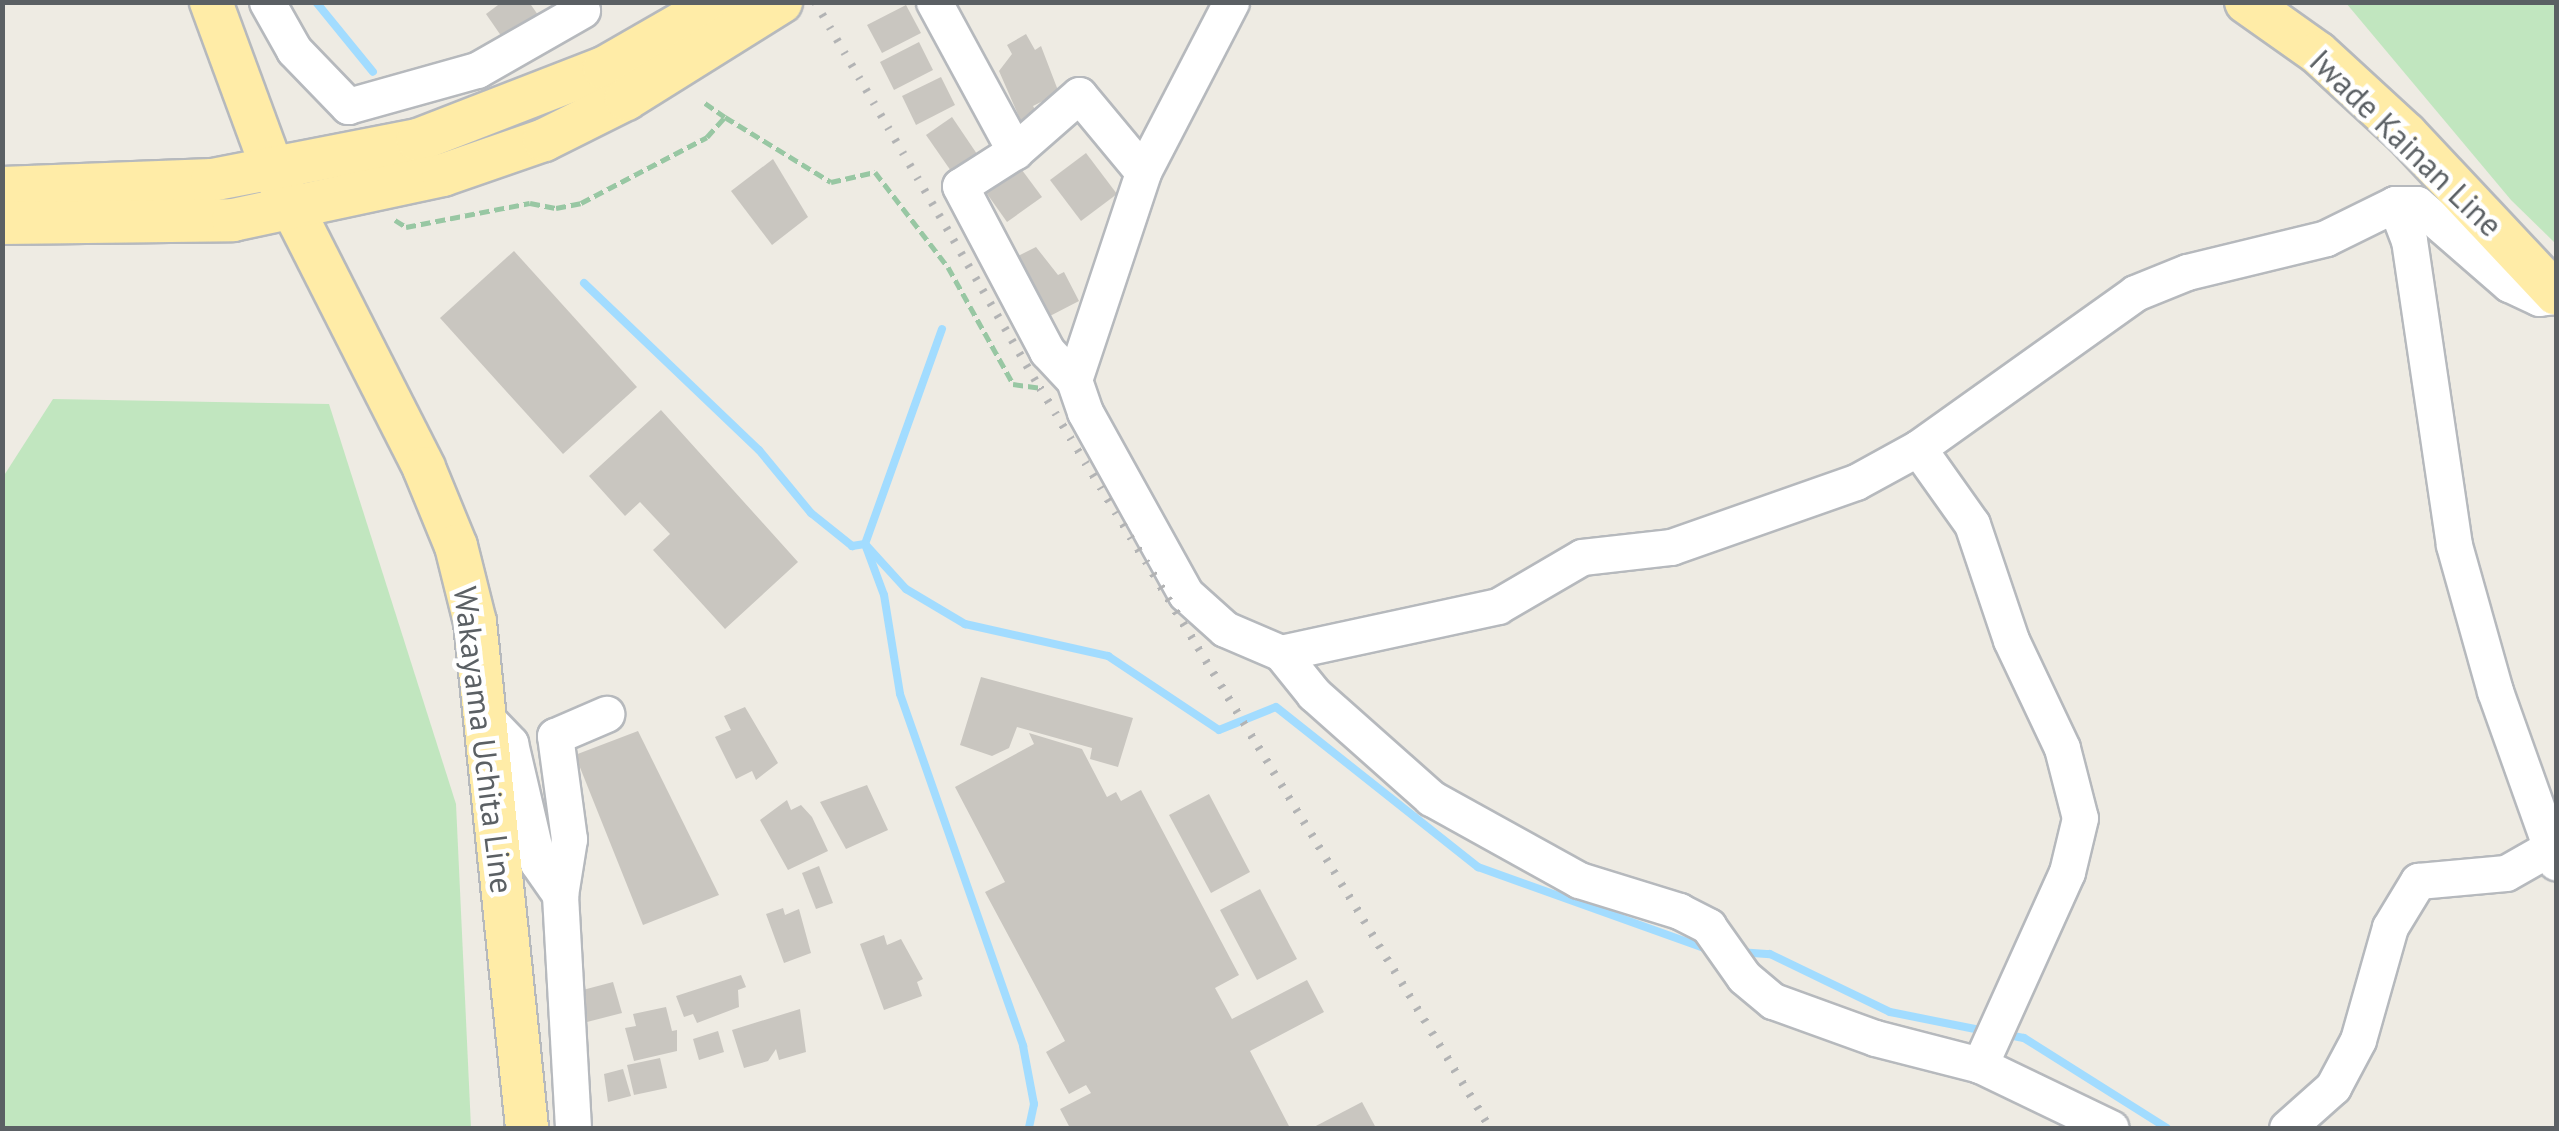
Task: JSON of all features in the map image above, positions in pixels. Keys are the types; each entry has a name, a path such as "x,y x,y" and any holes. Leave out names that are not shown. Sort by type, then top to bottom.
{"main road":[{"name":"Wakayama Uchita Line","path":"211,2 272,168 424,468 456,546 474,622 486,718 527,1128"},
{"path":"2,188 212,180 418,140 520,106 604,68 719,2"},
{"name":"Iwade Kainan Line","path":"2246,2 2318,54 2406,134 2556,295"},
{"path":"2,223 233,220 443,175 544,140 626,99 778,4"}],"street":[{"path":"267,2 294,50 348,106 476,70 582,10"},
{"path":"934,2 1015,151"},
{"path":"1074,380 1143,172 1231,2"},
{"path":"1143,172 1079,95 1015,151 960,186 1047,351 1074,380 1085,412 1186,594 1225,629 1281,652 1314,694 1431,798 1579,880 1679,911 1708,926 1744,977 1772,1001 1874,1038 1980,1065 2112,1128"},
{"path":"2287,1128 2342,1072 2364,1025 2390,927 2418,882 2506,873 2554,855 2454,545 2408,240 2394,204"},
{"path":"1281,652 1498,606 1582,556 1671,547 1856,482 1918,448 2136,294 2187,272 2326,238 2394,204 2416,204 2510,284 2538,298 2556,295"},
{"path":"1918,448 1972,524 2011,640 2062,748 2080,818 2067,872 1980,1065"},
{"path":"573,1128 560,895 568,840 555,736 606,714"},
{"path":"486,718 510,743 538,863 560,895"}],"path":[{"path":"706,103 831,182 875,172 948,267 1013,384 1040,388 1074,380"},
{"path":"393,218 406,227 530,203 556,208 581,203 707,137 726,117"}],"green space":[{"path":"2346,3 2556,3 2556,244 2511,200"},
{"path":"53,399 329,404 456,804 471,1128 3,1128 3,477"}],"building":[{"path":"502,2 529,2 538,15 504,40 486,14"},
{"path":"906,5 921,33 882,53 867,25"},
{"path":"1026,34 1035,50 1041,46 1059,93 1033,106 1039,117 1023,126 999,71 1012,54 1007,45"},
{"path":"919,42 933,70 894,90 880,62"},
{"path":"941,77 955,105 916,125 902,96"},
{"path":"952,117 977,154 951,171 926,135"},
{"path":"1086,153 1117,194 1081,221 1050,180"},
{"path":"773,159 808,217 772,245 731,191"},
{"path":"1019,166 1042,197 1007,222 985,191"},
{"path":"1036,247 1058,275 1064,272 1079,301 1048,317 1016,257"},
{"path":"514,251 637,387 563,454 440,318"},
{"path":"661,410 798,562 725,629 653,550 670,534 640,502 625,516 589,476"},
{"path":"981,677 1133,718 1118,767 1090,759 1092,748 1017,727 1009,748 992,756 960,745"},
{"path":"745,707 778,763 756,780 752,771 736,779 715,737 731,730 724,716"},
{"path":"638,731 719,895 643,925 575,755"},
{"path":"1029,733 1082,749 1107,797 1116,792 1121,801 1141,790 1239,975 1215,988 1232,1019 1307,980 1324,1012 1250,1051 1290,1128 1070,1128 1060,1109 1091,1093 1086,1085 1069,1094 1046,1052 1065,1041 985,892 1005,882 955,787 1034,744"},
{"path":"867,785 888,830 846,849 820,802"},
{"path":"1209,794 1250,872 1211,893 1169,815"},
{"path":"787,800 791,810 801,805 812,817 828,851 788,870 760,820"},
{"path":"819,866 833,903 816,909 802,873"},
{"path":"1260,889 1297,959 1257,980 1220,910"},
{"path":"783,908 785,915 799,909 811,953 784,963 766,914"},
{"path":"884,935 887,945 901,939 923,979 917,982 922,996 884,1010 860,944"},
{"path":"741,975 746,987 738,990 739,1007 697,1023 693,1014 684,1017 676,996"},
{"path":"613,982 622,1013 587,1022 579,991"},
{"path":"666,1007 672,1031 677,1030 677,1051 634,1061 625,1028 636,1026 633,1014"},
{"path":"800,1009 806,1052 779,1060 776,1049 768,1061 744,1068 732,1030"},
{"path":"718,1031 724,1052 699,1060 693,1039"},
{"path":"660,1058 667,1088 634,1095 627,1065"},
{"path":"623,1069 631,1096 608,1102 604,1074"},
{"path":"1362,1102 1376,1128 1312,1128"}],"waterway":[{"path":"316,2 373,72"},
{"path":"584,283 759,450 811,513 852,546 865,544"},
{"path":"942,329 865,544 884,595 900,694 1023,1046 1034,1104 1029,1128"},
{"path":"865,544 906,589 965,624 1108,656 1219,730 1276,707 1478,867 1710,950"},
{"path":"1739,952 1770,954 1890,1012 1985,1031"},
{"path":"2003,1034 2024,1038 2167,1128"}],"railway":[{"path":"815,2 1040,388 1490,1128"}]}
